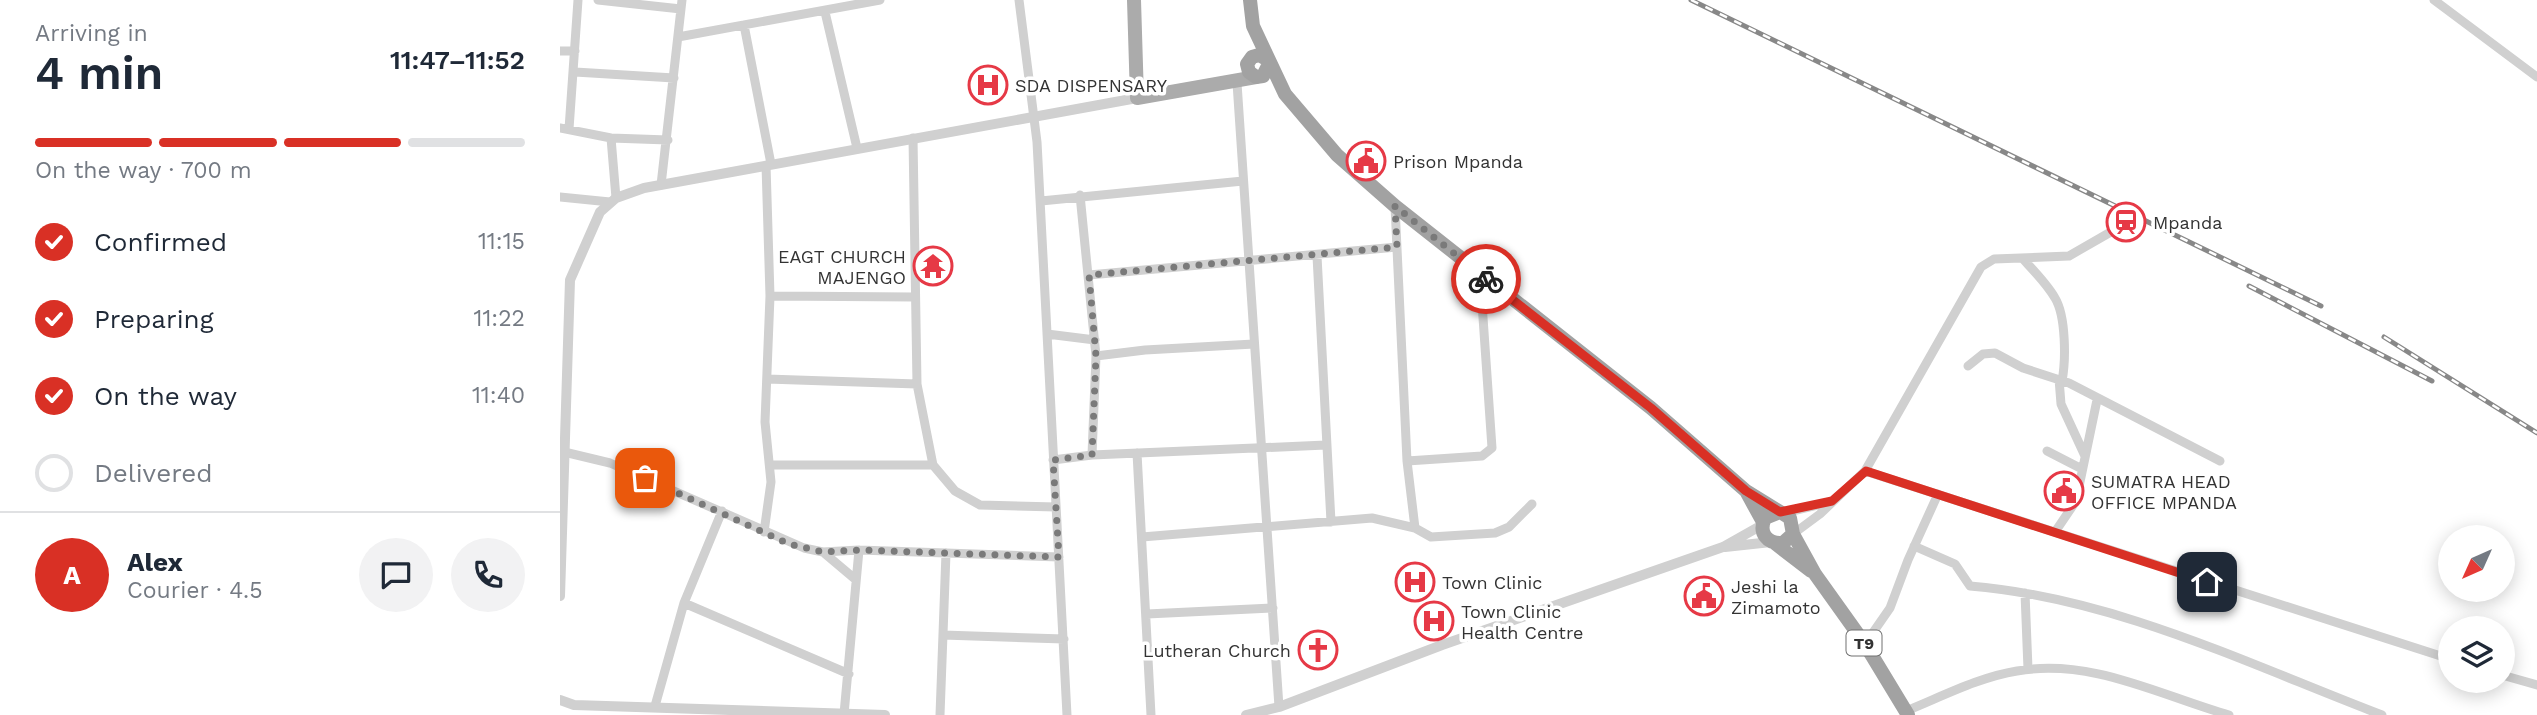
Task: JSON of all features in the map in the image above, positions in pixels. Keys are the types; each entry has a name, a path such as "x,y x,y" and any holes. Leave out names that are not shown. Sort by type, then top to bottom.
{"highway":[{"name":"T9","path":"1250,0 1253,26 1249,72 1285,94"},
{"name":"T9","path":"1253,26 1285,94 1336,155 1395,206 1651,408 1746,491 1783,512 1793,523 1793,534 1815,574 1865,644 1907,713"},
{"path":"1248,62 1259,55 1268,62 1266,74 1258,77"},
{"name":"T9","path":"1746,491 1762,523 1765,538 1815,574"},
{"path":"1762,523 1768,515 1783,512"},
{"path":"1773,543 1789,540 1793,534"}],"main road":[{"path":"1134,0 1136,98 1258,77"},
{"path":"1230,83 1248,62"}],"street":[{"path":"578,0 575,72 564,129 611,138 668,140"},
{"path":"598,0 681,4 661,185"},
{"path":"678,37 880,0"},
{"path":"1018,0 1035,116 1041,201 1067,715"},
{"path":"2434,0 2537,77"},
{"path":"825,12 857,148"},
{"path":"744,25 768,165 770,296 765,422 770,465 764,532"},
{"path":"560,51 575,51"},
{"path":"575,72 674,78"},
{"path":"1230,83 1244,181 1279,707"},
{"path":"560,596 567,298 565,279 594,223 612,200 630,191 1136,98"},
{"path":"611,138 612,200"},
{"path":"913,138 917,384 933,465 955,491 980,505 1056,507"},
{"path":"1041,201 1058,201 1080,195 1244,181"},
{"path":"1080,195 1096,356 1092,455"},
{"path":"560,197 612,200"},
{"path":"1395,206 1407,461 1415,528"},
{"path":"1793,534 1866,471 1966,289 1981,267 1994,259 2069,256 2109,233"},
{"path":"1089,275 1397,247"},
{"path":"1317,256 1331,522"},
{"path":"2023,259 2056,299 2060,311 2065,362 2061,380 2061,404 2085,456"},
{"path":"1407,461 1482,456 1492,448 1480,274"},
{"path":"770,296 914,298"},
{"path":"1047,334 1095,340"},
{"path":"1096,356 1145,350 1254,344"},
{"path":"1968,366 1983,354 1995,353 2023,368 2061,380 2220,461"},
{"path":"766,379 917,384"},
{"path":"2056,532 2076,501 2097,400"},
{"path":"1053,460 1092,455 1326,445"},
{"path":"2047,451 2082,469"},
{"path":"563,452 610,463 722,511 789,544 823,552 859,550 1059,557"},
{"path":"1137,453 1151,715"},
{"path":"770,465 933,465"},
{"path":"1866,471 2438,655"},
{"path":"1865,644 1885,619 1938,494"},
{"path":"1783,512 1832,501"},
{"path":"1142,537 1266,529 1372,518 1415,528 1431,537 1495,533 1509,527 1532,503"},
{"path":"655,706 684,603 722,511"},
{"path":"1246,715 1279,707 1442,645 1724,547 1762,523"},
{"path":"1724,547 1773,543"},
{"path":"1914,546 1955,564 1970,586 2025,593 2207,645 2382,715"},
{"path":"844,714 859,550"},
{"path":"823,552 855,579"},
{"path":"940,715 946,553"},
{"path":"2025,593 2028,669"},
{"path":"684,603 849,674"},
{"path":"1147,614 1273,608"},
{"path":"943,635 1064,639"},
{"path":"1907,713 1991,677 2028,669 2065,668 2108,674 2229,715"},
{"path":"2515,679 2537,685"},
{"path":"560,700 574,705 885,715"},
{"path":"560,711 574,705"}],"railway":[{"path":"1691,0 2321,306"},
{"path":"2249,286 2432,381"},
{"path":"2384,337 2537,433"}],"way so far":[{"path":"645,478 789,544 823,552 859,550 1059,557 1053,460 1092,455 1096,356 1089,275 1248,260 1279,260 1397,247 1395,206 1486,279"}],"place":[{"name":"SDA DISPENSARY","path":"988,85"},
{"name":"Prison Mpanda","path":"1366,161"},
{"name":"Mpanda","path":"2126,222"},
{"name":"EAGT CHURCH MAJENGO","path":"933,266"},
{"name":"SUMATRA HEAD OFFICE MPANDA","path":"2064,491"},
{"name":"Town Clinic","path":"1415,582"},
{"name":"Jeshi la Zimamoto","path":"1704,596"},
{"name":"Town Clinic Health Centre","path":"1434,621"},
{"name":"Lutheran Church","path":"1318,650"}],"route":[{"path":"1486,279 1651,408 1746,491 1763,499 1780,512 1814,507 1832,501 1866,471 2207,582"}]}
